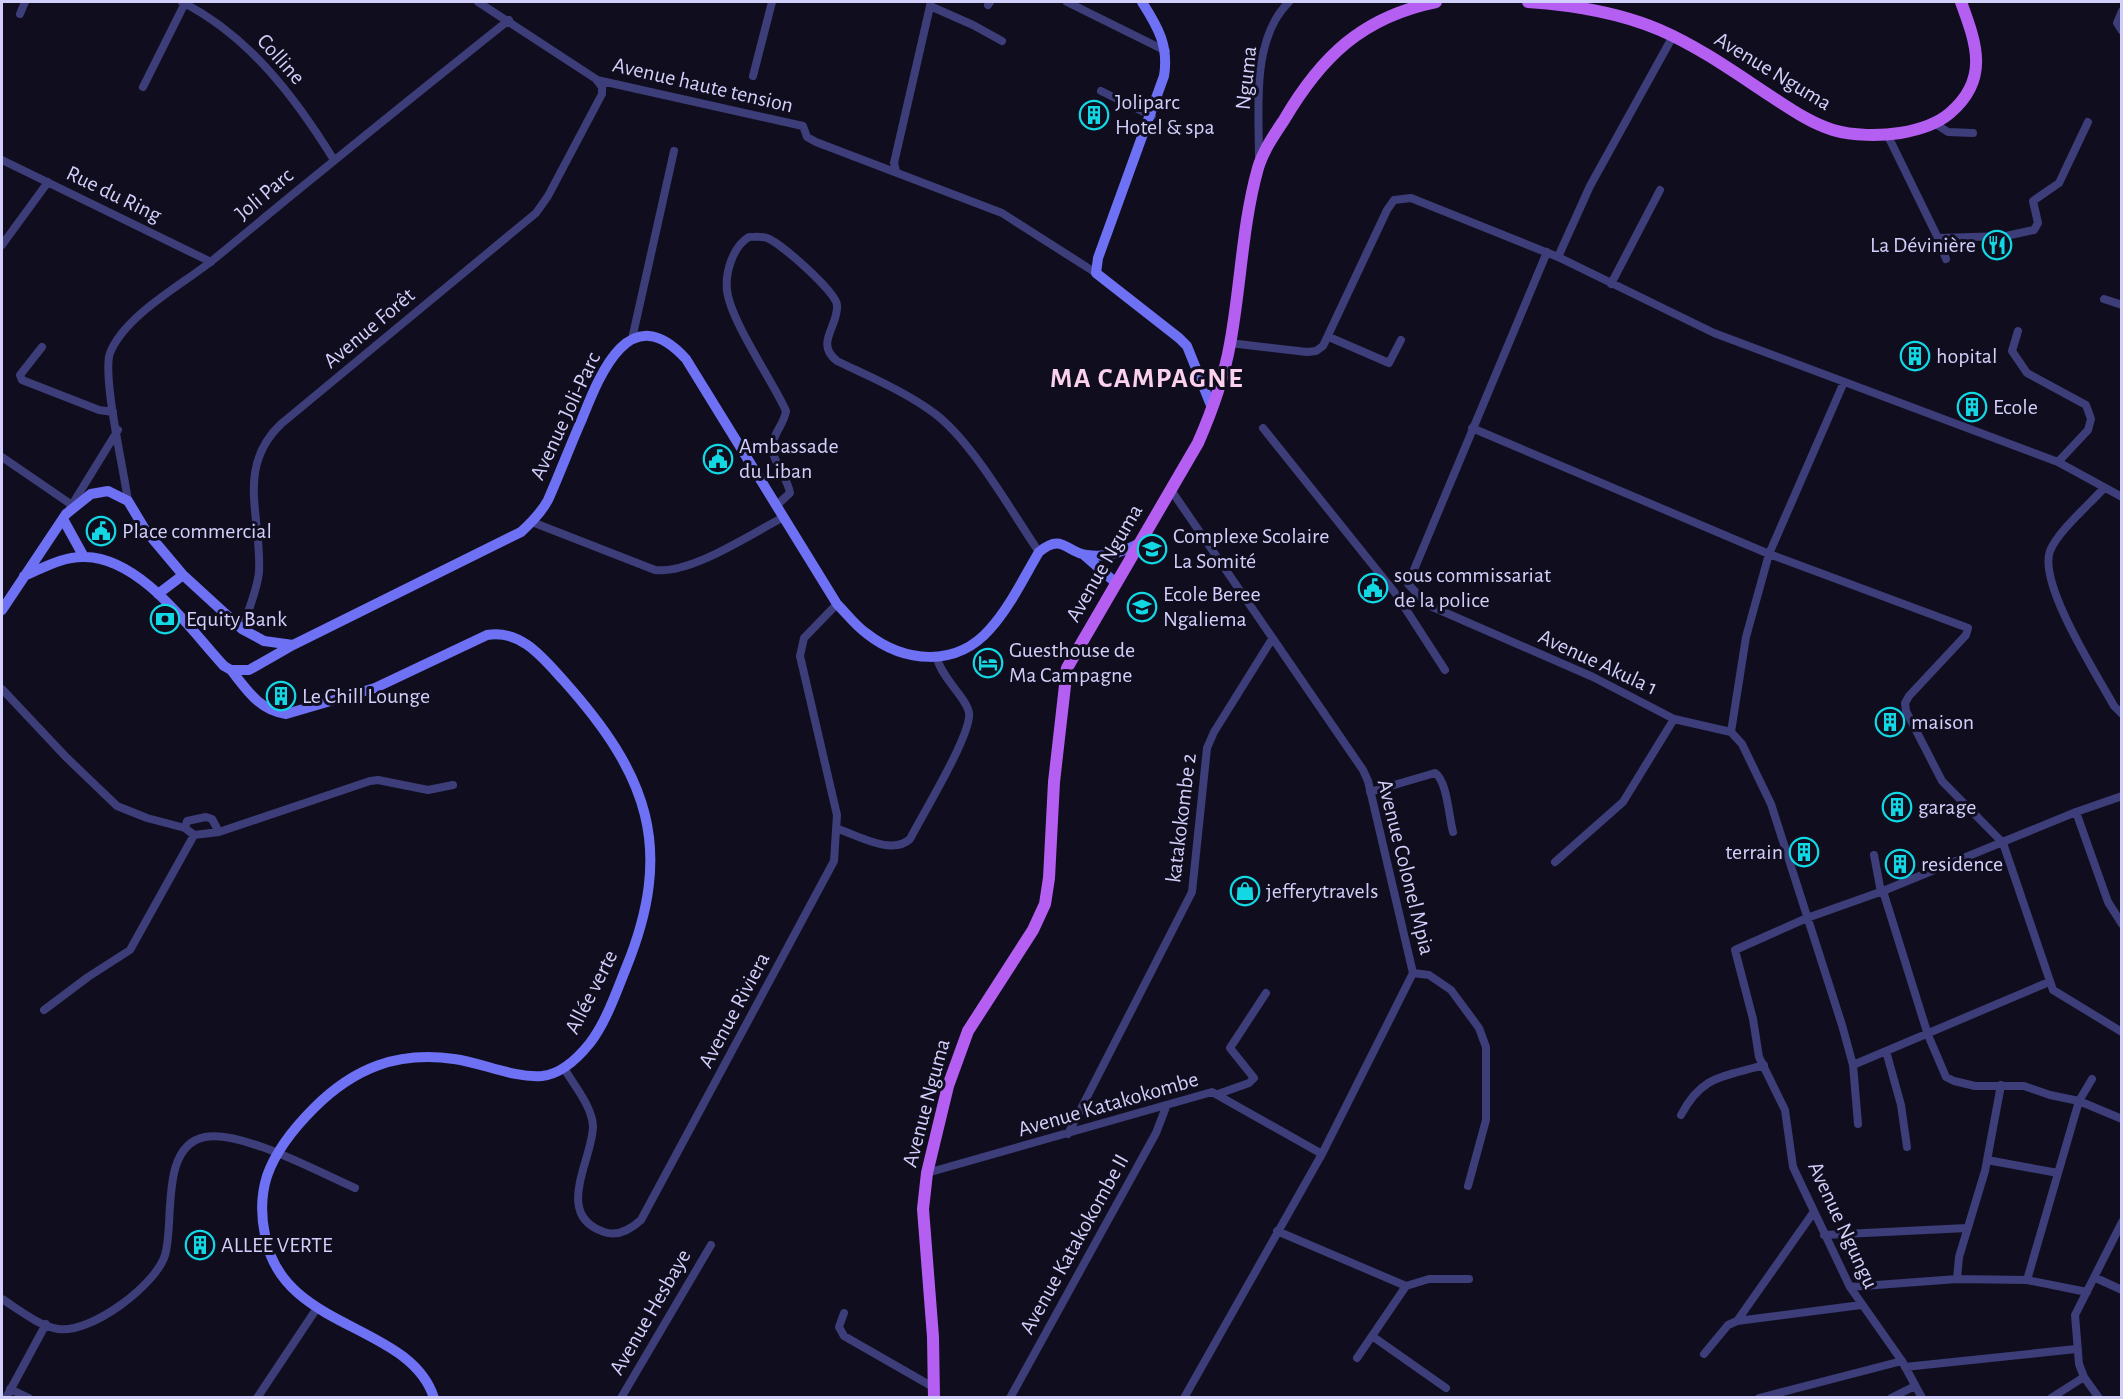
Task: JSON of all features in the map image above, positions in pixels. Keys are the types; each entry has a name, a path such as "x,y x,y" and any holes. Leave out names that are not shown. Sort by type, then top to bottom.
{"main road":[{"name":"Avenue Nguma","path":"933,1392 933,1337 924,1223 927,1173 948,1086 962,1043 975,1018 1033,930 1045,904 1065,676 1071,659 1198,443 1212,408 1230,343 1248,218 1259,166 1302,90 1332,54 1385,17 1436,2"},
{"name":"Avenue Nguma","path":"1528,2 1596,10 1626,18 1673,36 1816,124 1835,131 1887,134 1916,130 1934,123 1956,108 1971,86 1976,72 1976,46 1961,2"}],"street":[{"path":"20,14 25,2"},
{"path":"143,87 184,2"},
{"name":"Colline","path":"184,2 231,33 265,66 291,98 334,160"},
{"path":"478,2 509,20 596,79"},
{"path":"753,76 772,2"},
{"path":"1067,2 1166,51"},
{"path":"1143,2 1161,33 1166,51 1164,76 1152,116 1098,258 1096,273 1187,346 1212,408"},
{"name":"Nguma","path":"1259,166 1259,95 1264,54 1270,30 1279,12 1289,2"},
{"path":"896,171 894,163 931,4 1002,41"},
{"path":"2121,11 2117,23 2121,31"},
{"name":"Joli Parc","path":"128,501 118,430 113,412 108,363 117,341 143,313 211,262 509,20"},
{"path":"1558,257 1590,186 1673,36"},
{"name":"Avenue haute tension","path":"596,79 803,126 807,137 816,142 1002,213 1096,273"},
{"name":"Avenue Forêt","path":"242,629 258,575 253,488 257,458 267,439 281,424 536,213 548,196 602,94 602,87 596,79"},
{"path":"1101,91 1152,116"},
{"path":"1938,238 2006,237 2034,230 2038,217 2032,205 2033,201 2059,183 2088,122"},
{"path":"1934,123 1948,132 1973,133"},
{"path":"1887,134 1946,259"},
{"path":"632,339 674,151"},
{"name":"Rue du Ring","path":"2,160 211,262"},
{"path":"2,245 48,182"},
{"path":"1611,285 1660,190"},
{"path":"1230,343 1307,352 1316,351 1329,337 1387,210 1394,200 1411,198 1547,252 1714,333 2058,462 2121,497"},
{"path":"777,505 790,493 789,482 773,452 772,443 784,424 786,411 733,312 727,288 733,255 749,237 768,238 790,253 834,298 836,310 826,341 826,348 833,357 901,392 944,422 969,449 1039,552 1048,545 1060,543 1084,555 1116,583"},
{"path":"1396,594 1407,584 1547,252"},
{"path":"2104,299 2121,305"},
{"path":"2018,332 2012,351 2027,374 2086,405 2091,419 2088,430 2058,462"},
{"name":"Avenue Joli-Parc","path":"231,670 249,670 294,645 508,540 532,522 547,500 604,367 621,346 632,339 646,337 662,341 686,359 837,604 865,632 879,642 911,655 937,658 967,647 990,629 1039,552"},
{"path":"1329,337 1389,363 1401,340"},
{"path":"42,347 20,375 22,380 99,410 113,412"},
{"path":"1844,382 1768,554 1746,637 1731,732 1751,761 1771,804 1853,1065 1858,1124"},
{"path":"1263,428 1396,594 1445,670"},
{"path":"1472,428 1768,554 1968,628 1966,635 1909,696 1905,707 1942,781 2003,843 2049,982 2058,994 2121,1032"},
{"path":"2,610 67,513 118,430"},
{"path":"2,458 67,513 84,557 52,564 24,576"},
{"path":"2104,488 2051,548 2048,571 2077,640 2114,706 2121,714"},
{"name":"Avenue Colonel Mpia","path":"1171,490 1272,639 1350,748 1365,775 1413,973 1322,1154 1185,1398"},
{"path":"67,513 83,498 96,492 113,492 128,501 146,531 183,574 242,629 264,641 294,645"},
{"path":"532,522 655,570 669,572 690,566 784,516"},
{"path":"1084,555 1114,554 1138,544"},
{"name":"Allée verte","path":"84,557 98,558 120,566 158,594 231,670 261,705 273,712 286,714 375,688 476,639 504,634 533,648 606,731 625,763 645,817 652,870 644,920 624,974 594,1037 564,1068"},
{"path":"158,594 183,574"},
{"name":"Avenue Akula 1","path":"1407,584 1428,605 1593,677 1674,719 1731,732"},
{"name":"Avenue Riviera","path":"564,1068 588,1109 593,1126 580,1179 580,1210 592,1226 603,1232 619,1233 641,1220 834,861 838,829 837,815 800,656 804,638 837,604"},
{"name":"katakokombe 2","path":"1068,1134 1192,892 1207,748 1214,732 1272,639"},
{"path":"838,829 886,846 898,846 910,839 969,720 967,707 945,678 937,658"},
{"path":"2,688 66,757 121,809 185,828 194,835 219,832 370,781 428,790 453,785"},
{"path":"1555,862 1623,802 1674,719"},
{"path":"1370,792 1435,773 1439,776 1444,788 1453,832"},
{"path":"1807,918 1882,891 2121,796"},
{"path":"2076,812 2108,902 2121,924"},
{"path":"185,828 187,821 209,817 219,832"},
{"path":"44,1010 88,977 130,951 194,835"},
{"path":"1874,855 1882,891 1928,1035 1944,1073 1950,1079 1976,1086 2024,1086 2050,1095 2079,1101 2121,1119"},
{"name":"Avenue Ngungu","path":"1807,918 1735,950 1753,1019 1757,1050 1783,1103 1793,1167 1813,1213 1861,1305 1904,1364 1922,1398"},
{"path":"1413,973 1429,975 1451,990 1479,1028 1486,1047 1486,1120 1468,1186"},
{"path":"1853,1065 2049,982"},
{"path":"1218,1094 1249,1083 1254,1078 1230,1048 1266,993"},
{"path":"1886,1051 1901,1105 1907,1147"},
{"path":"434,1398 427,1381 402,1356 317,1308 286,1280 266,1244 262,1222 267,1177 277,1153 301,1121 331,1091 355,1074 385,1062 417,1058 455,1059 526,1075 544,1076 564,1068"},
{"path":"1681,1115 1690,1097 1701,1086 1764,1065"},
{"path":"2027,1280 2079,1101 2092,1079"},
{"path":"1957,1279 1959,1257 1987,1160 2001,1085"},
{"name":"Avenue Katakokombe","path":"927,1173 1166,1107 1207,1093 1218,1094 1322,1154"},
{"name":"Avenue Katakokombe II","path":"1010,1398 1156,1133 1166,1107"},
{"path":"2,1299 56,1329 68,1329 95,1322 159,1269 167,1248 175,1168 179,1159 203,1137 225,1137 277,1153 355,1188"},
{"path":"1987,1160 2058,1173"},
{"path":"1737,1322 1813,1213"},
{"path":"2099,1398 2084,1377 2076,1349 2075,1315 2096,1278 2121,1222"},
{"path":"1824,1235 1967,1228"},
{"path":"1277,1231 1406,1286"},
{"name":"Avenue Hesbaye","path":"621,1398 711,1245"},
{"path":"2096,1278 2121,1290"},
{"path":"1358,1359 1406,1286 1429,1279 1469,1279"},
{"path":"1851,1287 1957,1279 2027,1280 2087,1292"},
{"path":"1704,1354 1728,1325 1737,1322 1861,1305"},
{"path":"257,1398 317,1308"},
{"path":"844,1313 839,1327 844,1336 933,1392"},
{"path":"6,1398 46,1324"},
{"path":"1372,1336 1446,1388"},
{"path":"1759,1398 1904,1364 2076,1349"},
{"path":"2051,1398 2084,1377"},
{"path":"1892,1398 1915,1386"},
{"path":"10,1389 28,1398"}],"place":[{"name":"Joliparc Hotel & spa","path":"1094,115"},
{"name":"La Dévinière","path":"1997,245"},
{"name":"hopital","path":"1915,356"},
{"name":"Ecole","path":"1972,407"},
{"name":"Ambassade du Liban","path":"718,459"},
{"name":"Place commercial","path":"101,531"},
{"name":"Complexe Scolaire La Somité","path":"1152,549"},
{"name":"sous commissariat de la police","path":"1373,588"},
{"name":"Ecole Beree Ngaliema","path":"1142,607"},
{"name":"Equity Bank","path":"165,619"},
{"name":"Guesthouse de Ma Campagne","path":"988,663"},
{"name":"Le Chill Lounge","path":"281,696"},
{"name":"maison","path":"1890,722"},
{"name":"garage","path":"1897,807"},
{"name":"terrain","path":"1804,852"},
{"name":"residence","path":"1900,864"},
{"name":"jefferytravels","path":"1245,891"},
{"name":"ALLEE VERTE","path":"200,1245"}],"district":[{"name":"MA CAMPAGNE","path":"1147,379"}]}
